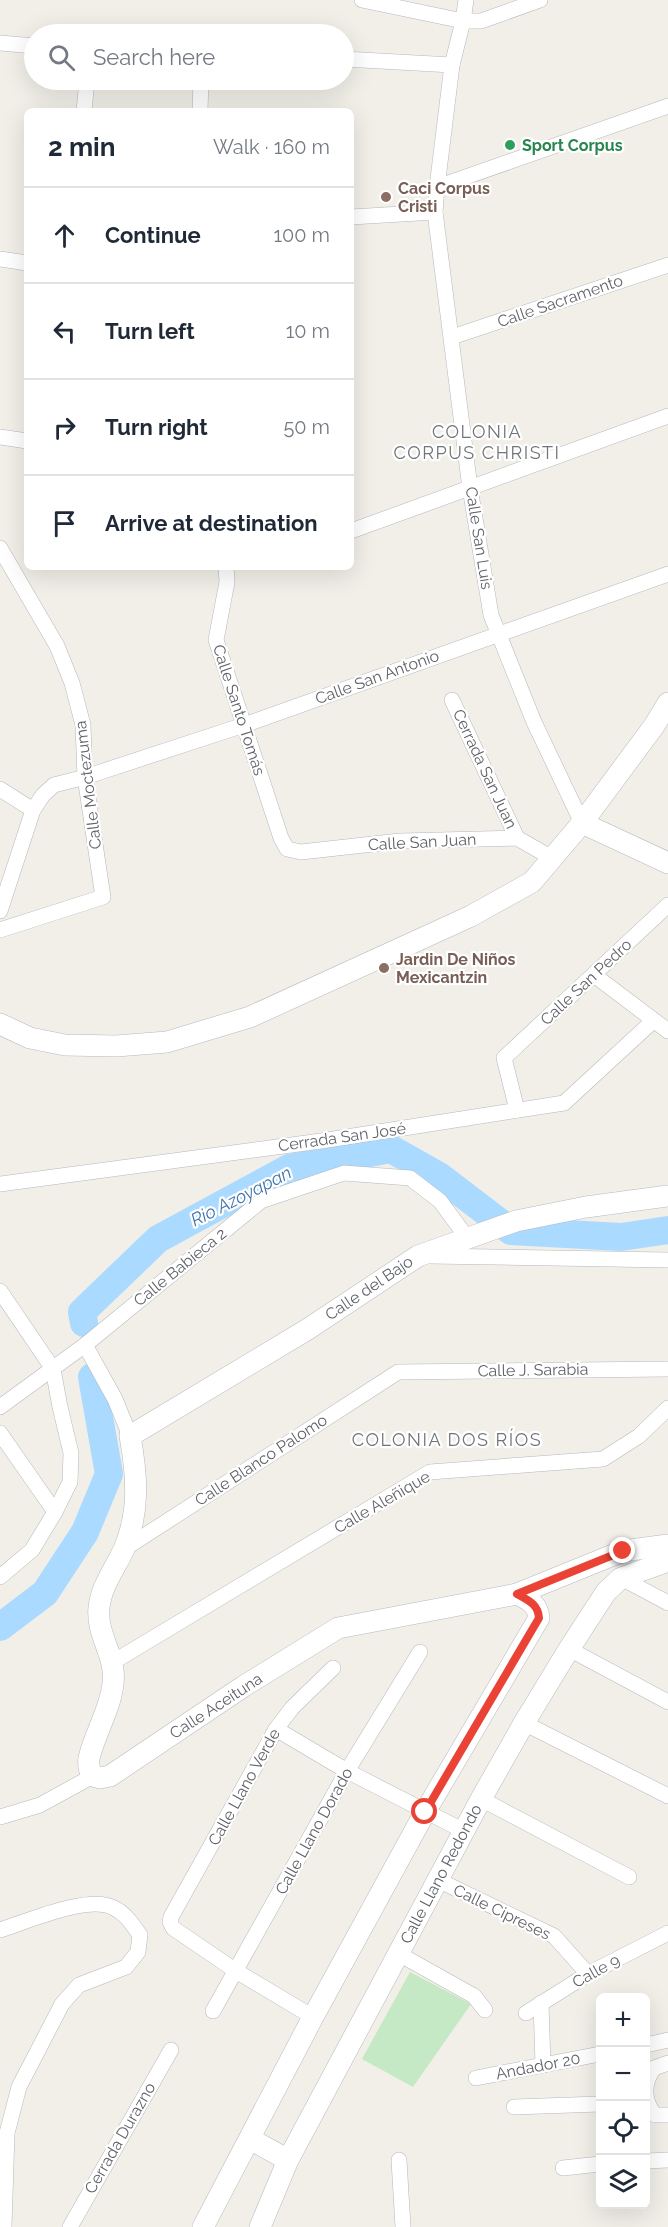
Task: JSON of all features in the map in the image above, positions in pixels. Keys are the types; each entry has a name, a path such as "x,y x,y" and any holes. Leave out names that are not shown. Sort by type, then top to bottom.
{"street":[{"path":"362,0 463,21 481,21 540,0"},
{"name":"Calle San Luis","path":"466,0 452,65 435,212 470,488 491,615 534,722 582,823"},
{"path":"0,43 24,45"},
{"path":"354,60 452,65"},
{"path":"84,108 86,90"},
{"path":"200,108 201,90"},
{"path":"437,187 668,106"},
{"path":"354,217 435,212"},
{"path":"0,259 24,263"},
{"name":"Calle Sacramento","path":"452,337 668,265"},
{"path":"354,530 668,416"},
{"path":"0,437 24,441"},
{"name":"Calle Moctezuma","path":"0,548 57,646 72,683 83,725 86,777 103,897 0,930"},
{"name":"Calle Santo Tomás","path":"226,570 227,582 216,640 280,838 287,849"},
{"name":"Calle San Antonio","path":"33,810 43,795 54,785 86,777 244,725 668,574"},
{"name":"Cerrada San Juan","path":"452,700 517,838"},
{"path":"0,1024 30,1038 65,1045 116,1046 167,1042 250,1017 507,898 532,882 582,823 654,726 668,703"},
{"path":"0,789 33,810 3,894 0,911"},
{"path":"582,823 668,863"},
{"path":"517,838 552,858"},
{"name":"Calle San Juan","path":"287,849 302,852 400,841 517,838"},
{"name":"Calle San Pedro","path":"517,1110 504,1058 668,905"},
{"path":"594,975 668,1031"},
{"name":"Cerrada San José","path":"0,1184 321,1141 564,1103 653,1021"},
{"name":"Calle Babieca 2","path":"0,1407 85,1345 261,1201 344,1173 410,1178 440,1201 475,1237"},
{"name":"Calle del Bajo","path":"130,1436 308,1329 418,1256 516,1221 586,1207 668,1196"},
{"path":"418,1256 668,1260"},
{"path":"0,1291 53,1369 71,1453 70,1482 55,1512 32,1550 3,1570"},
{"path":"0,1816 40,1805 93,1776 89,1770 89,1760 104,1722 114,1683 113,1662 102,1635 98,1609 105,1583 124,1549 134,1516 137,1475 130,1436 115,1399 85,1345"},
{"name":"Calle J. Sarabia","path":"398,1372 668,1369"},
{"name":"Calle Blanco Palomo","path":"124,1549 398,1372"},
{"name":"Calle Aleñique","path":"113,1662 430,1472 603,1459 639,1436 668,1408"},
{"path":"0,1433 55,1512"},
{"path":"517,1594 623,1551 668,1545"},
{"name":"Calle Llano Redondo","path":"260,2227 288,2160 481,1799 569,1649 606,1592 621,1578 668,1561"},
{"path":"621,1578 668,1604"},
{"path":"202,2227 425,1812 539,1618 538,1610 533,1603 517,1594"},
{"name":"Calle Aceituna","path":"93,1776 100,1778 110,1776 244,1686 338,1628 517,1594"},
{"path":"569,1649 668,1702"},
{"name":"Calle Llano Dorado","path":"213,2012 347,1771 420,1652"},
{"name":"Calle Llano Verde","path":"236,1971 173,1928 170,1923 171,1917 276,1729 292,1708 333,1668"},
{"path":"524,1723 668,1796"},
{"path":"276,1729 347,1771 464,1831"},
{"path":"481,1799 629,1877"},
{"name":"Calle Cipreses","path":"438,1880 554,1936 588,1974"},
{"path":"0,1930 77,1906 97,1904 112,1906 128,1918 140,1935 138,1952 126,1967 79,1985 62,2004 19,2087 7,2133 4,2227"},
{"name":"Calle 9","path":"526,2013 588,1974 668,1933"},
{"path":"399,1954 474,1996 485,2010"},
{"path":"236,1971 313,2017"},
{"path":"541,2003 543,2065"},
{"path":"650,2044 668,2040"},
{"name":"Cerrada Durazno","path":"70,2227 171,2050"},
{"name":"Andador 20","path":"476,2078 596,2055"},
{"path":"646,2101 646,2084 649,2075 654,2068 668,2063"},
{"path":"514,2107 596,2104"},
{"path":"650,2108 655,2115 665,2115"},
{"path":"250,2139 288,2160"},
{"path":"399,2160 403,2227"},
{"path":"650,2161 668,2160"},
{"path":"563,2168 596,2164"}],"green space":[{"path":"410,1972 471,2004 413,2087 362,2059"}],"waterway":[{"name":"Rio Azoyapan","path":"84,1323 82,1312 158,1239 289,1168 391,1149 439,1176 511,1231 621,1237 668,1230"},
{"name":"Rio Azoyapan","path":"0,1627 45,1593 85,1532 109,1474 92,1377"}],"place":[{"name":"Sport Corpus","path":"510,145"},
{"name":"Caci Corpus Cristi","path":"386,197"},
{"name":"Jardin De Niños Mexicantzin","path":"384,968"}],"district":[{"name":"COLONIA CORPUS CHRISTI","path":"477,441"},
{"name":"COLONIA DOS RÍOS","path":"447,1439"}],"route":[{"path":"425,1812 539,1618 538,1610 533,1603 517,1594 623,1551"}]}
